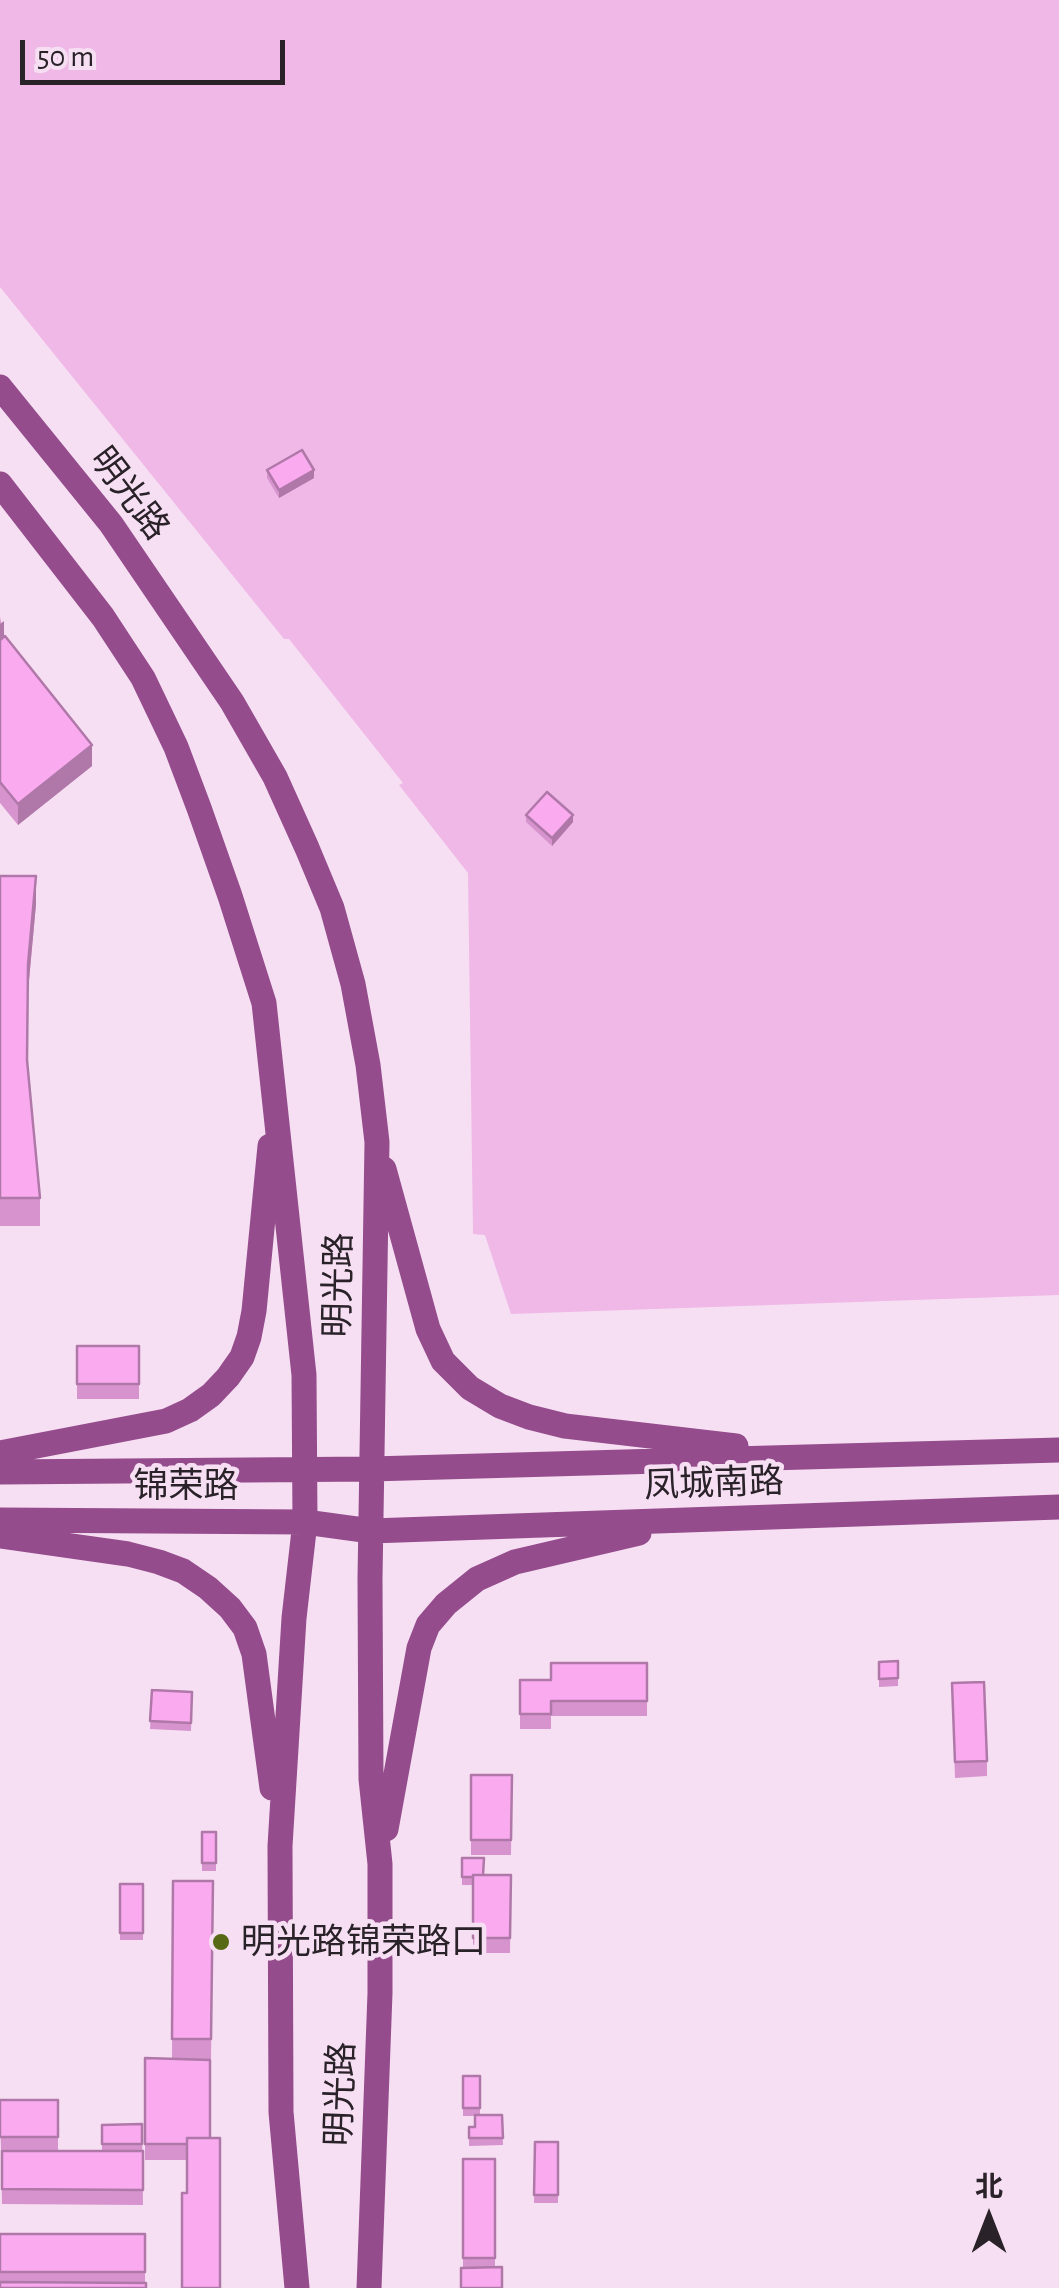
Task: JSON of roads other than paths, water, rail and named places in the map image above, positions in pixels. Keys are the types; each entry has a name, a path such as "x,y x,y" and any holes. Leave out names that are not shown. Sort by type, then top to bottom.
{"street":[{"name":"明光路","path":"0,387 111,524 232,702 275,777 332,908 368,1065 377,1142 370,1579 372,1779 380,1864 380,1993 369,2288"},
{"name":"明光路","path":"0,484 104,617 143,678 176,747 264,1003 304,1375 305,1522 294,1618 280,1846 282,2112 296,2288"},
{"path":"0,1453 166,1421 211,1396 228,1377 242,1356 254,1311 275,1096"},
{"path":"377,1142 428,1329 444,1361 470,1388 500,1406 565,1426 826,1457"},
{"name":"凤城南路","path":"372,1469 1059,1450"},
{"name":"锦荣路","path":"0,1472 372,1469"},
{"name":"凤城南路","path":"372,1531 1059,1507"},
{"name":"锦荣路","path":"0,1520 305,1522 372,1531"},
{"path":"380,1864 419,1648 428,1626 446,1604 477,1579 515,1562 694,1520"},
{"path":"0,1536 159,1562 183,1571 230,1608 245,1628 254,1654 280,1846"}],"place":[{"name":"明光路锦荣路口","path":"221,1942"}]}
